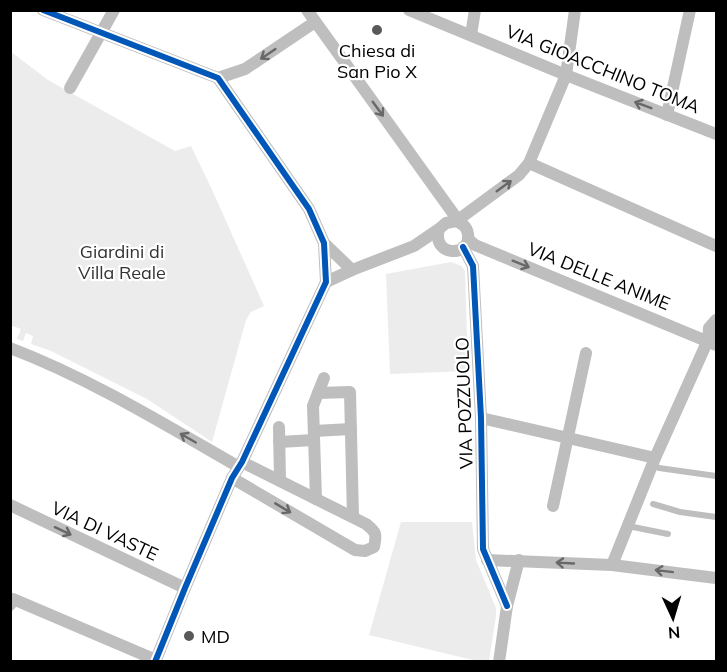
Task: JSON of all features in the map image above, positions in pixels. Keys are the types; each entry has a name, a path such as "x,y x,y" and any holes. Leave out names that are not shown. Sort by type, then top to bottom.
{"street":[{"path":"10,605 13,599 155,661 184,588 326,282 324,243 309,209 218,78 43,10"},
{"path":"70,88 114,10"},
{"path":"307,10 458,222 467,230 466,243 455,251 442,247 414,246"},
{"path":"471,35 475,10"},
{"path":"326,282 414,246 446,223 458,222 519,175 529,163 566,75 575,10"},
{"path":"667,115 690,10"},
{"name":"VIA GIOACCHINO TOMA","path":"414,12 717,134"},
{"path":"218,78 245,69 315,22"},
{"path":"529,163 717,246"},
{"path":"439,229 438,238 442,247"},
{"path":"324,243 352,270"},
{"name":"VIA DELLE ANIME","path":"466,243 714,340"},
{"name":"VIA POZZUOLO","path":"466,243 473,266 481,418 483,549 507,606"},
{"path":"473,266 478,260 492,252"},
{"path":"612,565 654,461 714,340 709,328 717,320"},
{"path":"10,348 103,389 238,469 355,550 365,551 374,547 376,538 374,531 366,524 280,481 238,469"},
{"path":"553,506 586,353"},
{"path":"316,499 313,406 324,378"},
{"path":"318,393 350,392 353,518"},
{"path":"481,418 654,461"},
{"path":"279,427 280,481"},
{"path":"279,442 351,429"},
{"name":"VIA DI VASTE","path":"10,506 184,588"},
{"path":"487,560 612,565 717,578"},
{"path":"499,662 507,606 519,560"}],"lane":[{"path":"654,461 659,468 716,475"},
{"path":"652,504 680,512 717,517"},
{"path":"627,526 668,534"}],"green space":[{"name":"Giardini di Villa Reale","path":"10,51 48,80 175,151 191,146 264,306 251,312 246,320 212,442 147,399 51,351 31,344 33,336 26,333 23,341 17,339 21,329 10,325"},
{"path":"451,262 462,266 465,271 468,371 390,374 386,274"},
{"path":"401,522 472,522 476,560 496,608 489,661 477,661 369,635"}],"cycle path":[{"path":"43,10 218,78 309,209 324,243 326,282 242,462 232,478 155,662"},
{"path":"463,247 473,266 481,418 483,549 507,606"}],"place":[{"name":"Chiesa di San Pio X","path":"377,30"},
{"name":"MD","path":"189,636"}]}
